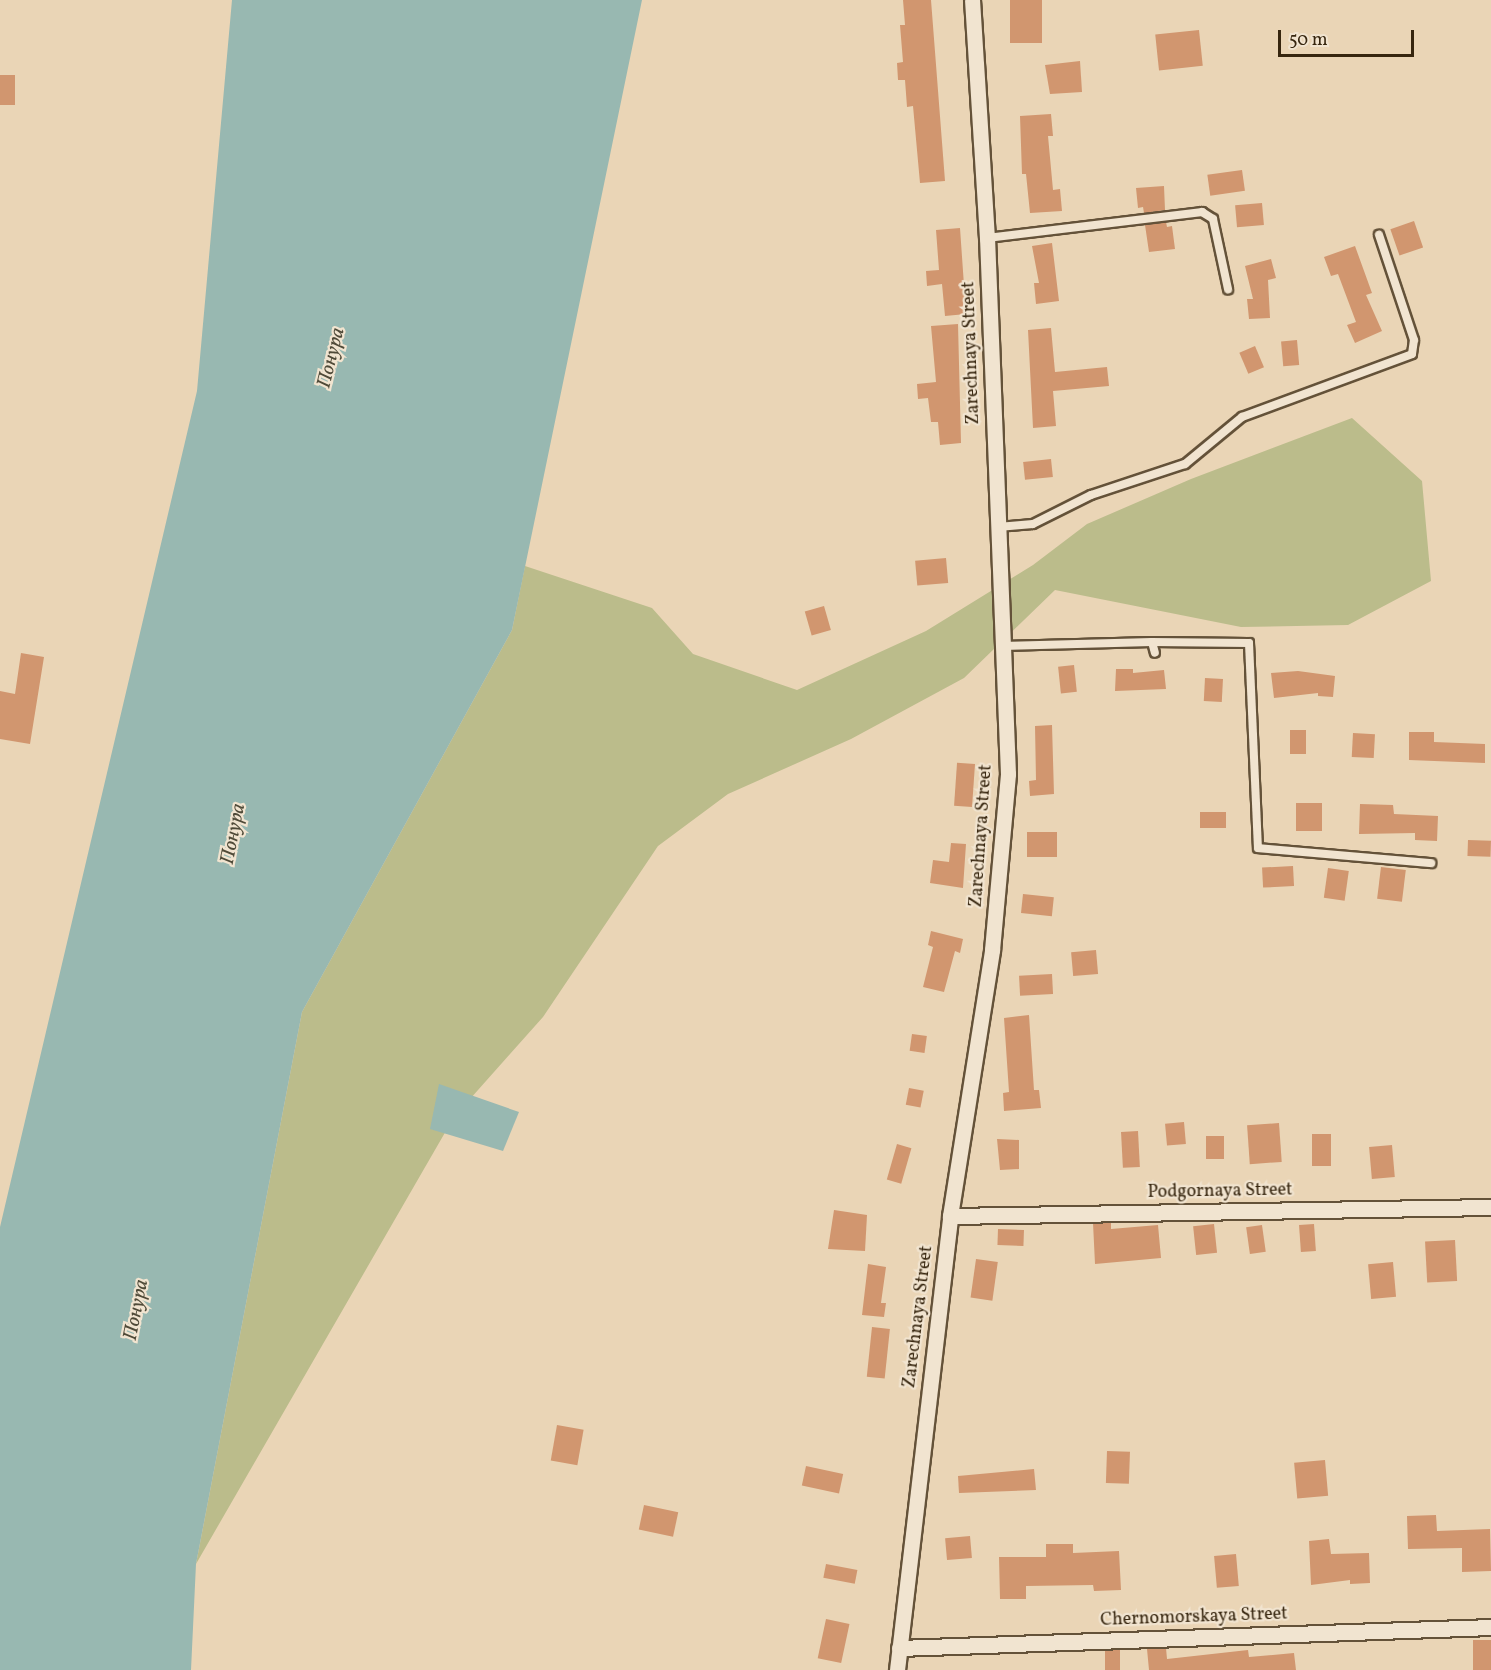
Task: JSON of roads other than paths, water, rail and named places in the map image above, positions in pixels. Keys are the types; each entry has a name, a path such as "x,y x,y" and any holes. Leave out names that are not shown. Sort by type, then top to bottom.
{"street":[{"name":"Zarechnaya Street","path":"897,1670 950,1215 992,950 1007,786 987,238 972,0"},
{"name":"Podgornaya Street","path":"950,1215 1491,1207"},
{"name":"Chernomorskaya Street","path":"899,1648 1491,1627"}],"lane":[{"path":"987,238 1202,212 1213,219 1228,290"},
{"path":"998,527 1033,524 1091,495 1185,464 1242,417 1412,354 1414,340 1379,235"},
{"path":"1002,646 1152,642 1249,643 1258,848 1431,863"},
{"path":"1152,642 1155,653"}],"water":[{"name":"Понура","path":"232,0 642,0 512,630 302,1012 196,1564 191,1670 0,1670 0,1227 197,391"},
{"path":"439,1084 519,1112 503,1151 430,1129"}]}
